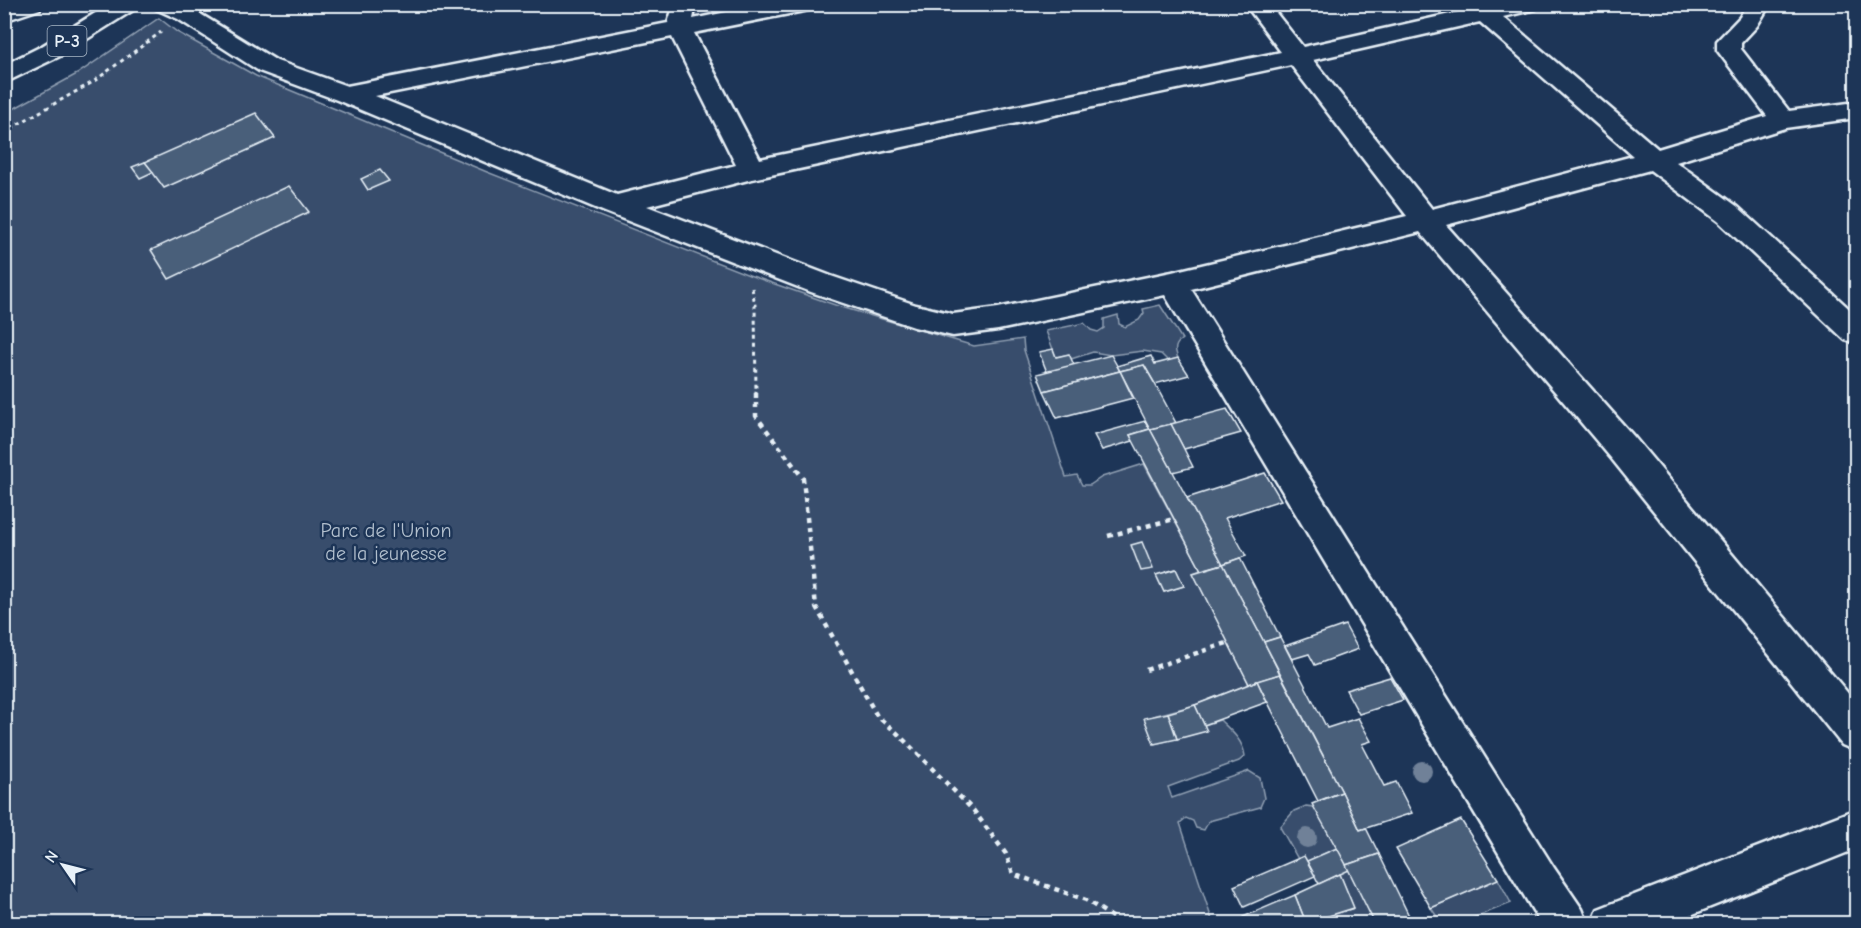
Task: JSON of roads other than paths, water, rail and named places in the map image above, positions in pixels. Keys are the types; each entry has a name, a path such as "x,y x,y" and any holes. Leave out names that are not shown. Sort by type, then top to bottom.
{"main road":[{"path":"4,14 32,4"},
{"name":"P-3","path":"4,75 51,51 127,4"},
{"path":"346,94 682,16 804,4"},
{"path":"1256,4 1426,221 1623,448 1857,732"},
{"path":"615,205 752,170 1297,56 1480,9 1528,4"},
{"path":"1759,4 1749,21 1729,41 1729,51 1783,120"},
{"path":"175,9 268,66 346,94 615,205 821,284 903,312 953,324 998,319 1172,283 1426,221 1654,160 1783,120 1857,110"},
{"path":"1480,9 1654,160 1728,214 1857,332"},
{"path":"682,16 752,170"},
{"path":"1172,283 1539,883 1567,924"},
{"path":"1613,924 1857,829"}],"park label":[{"name":"Parc de l'Union de la jeunesse","path":"386,542"}]}
